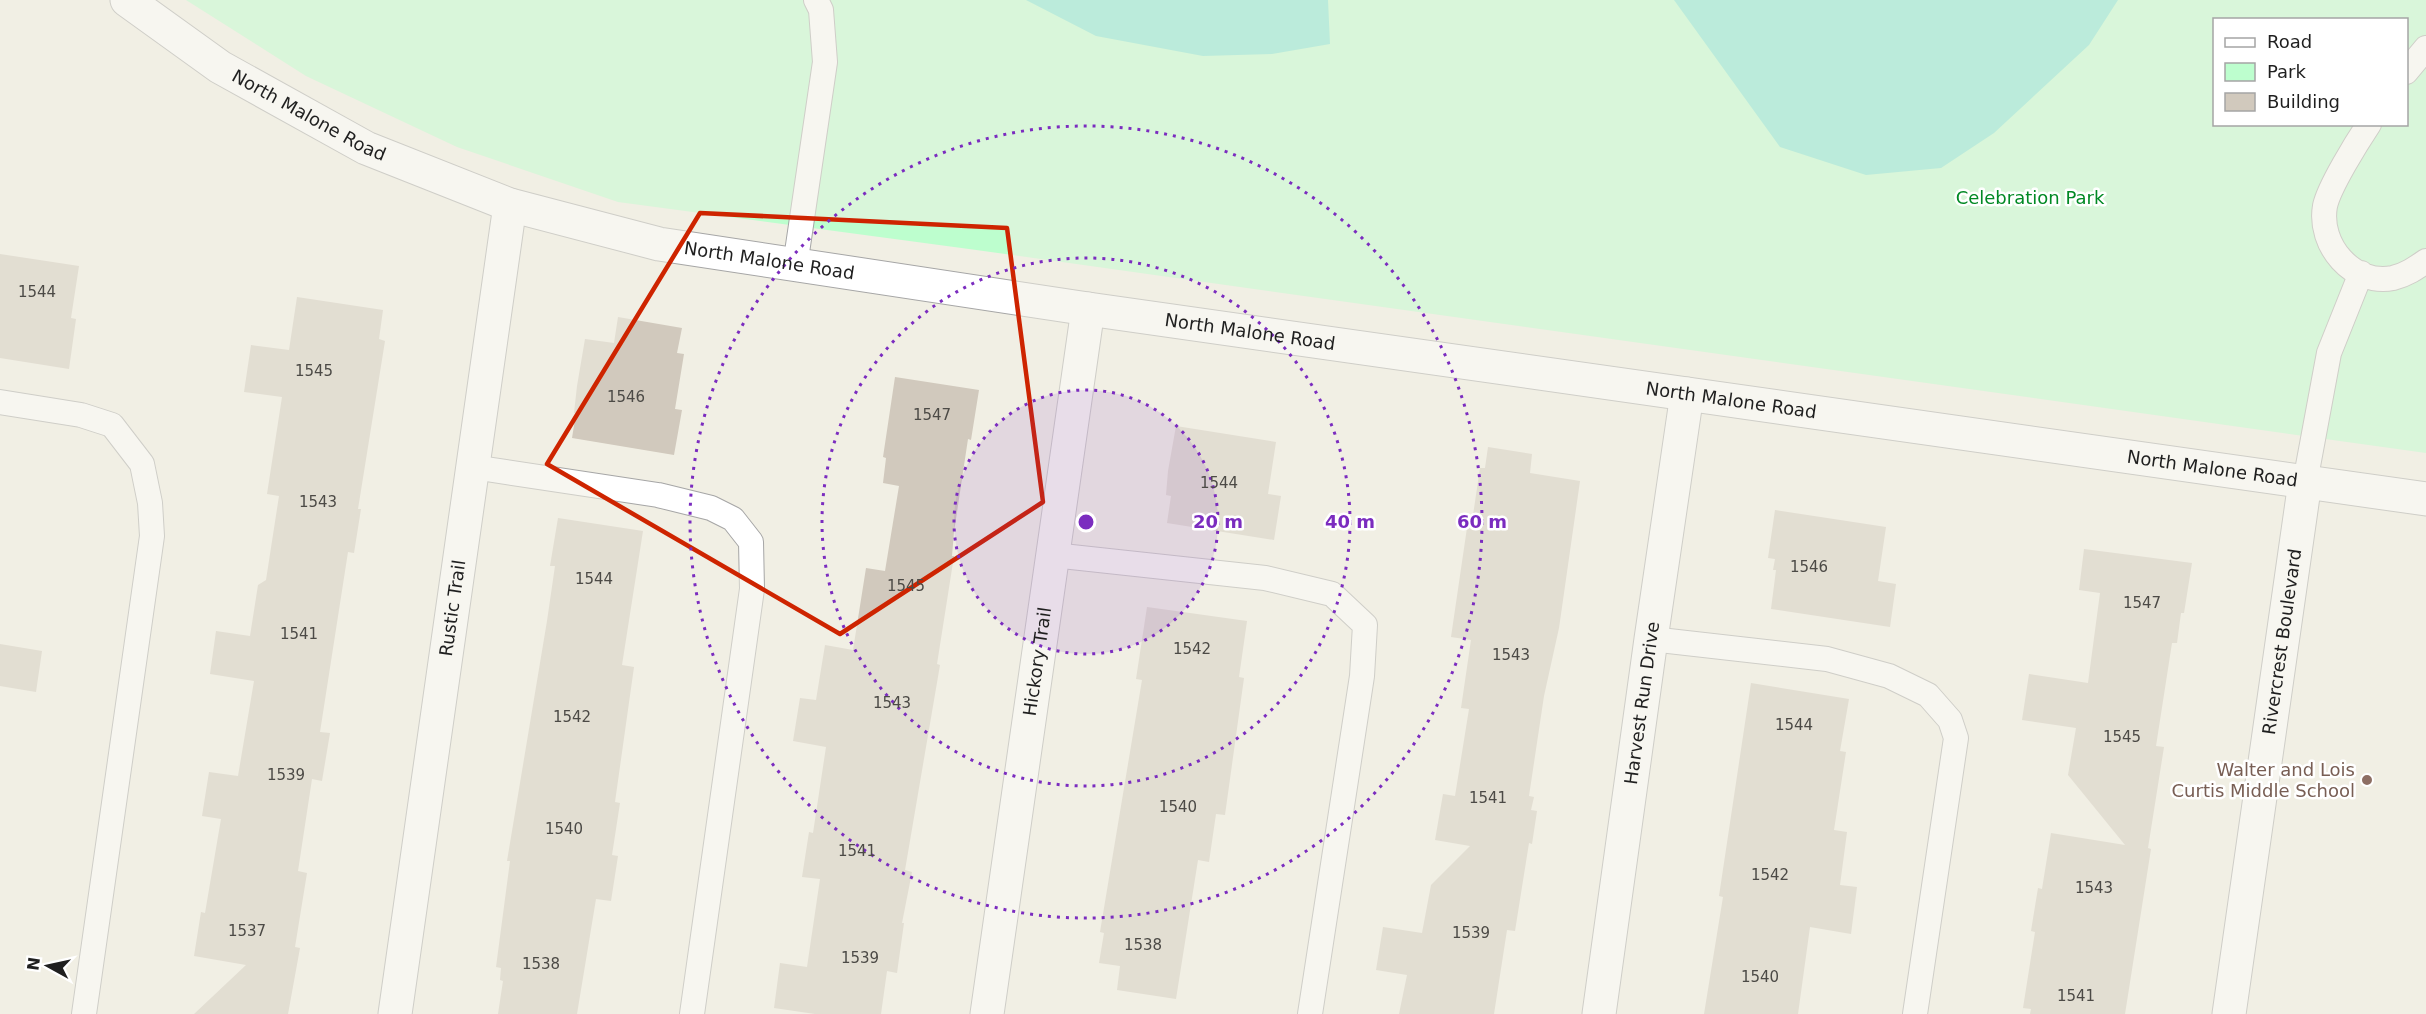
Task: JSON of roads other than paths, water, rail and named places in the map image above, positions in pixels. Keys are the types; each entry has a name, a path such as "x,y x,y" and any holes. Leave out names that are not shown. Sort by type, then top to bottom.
{"street":[{"name":"North Malone Road","path":"127,0 220,67 366,148 510,205 659,243 795,266 1088,309 2426,499"},
{"name":"Rustic Trail","path":"395,1014 510,205"},
{"name":"Hickory Trail","path":"987,1014 1088,309"},
{"name":"Harvest Run Drive","path":"1599,1014 1650,639 1687,394"},
{"name":"Rivercrest Boulevard","path":"2229,1014 2305,482"}],"lane":[{"path":"795,266 825,62 821,10 816,0"},
{"path":"2408,70 2426,48"},
{"path":"2368,126 2325,205 2324,225 2329,243 2340,259 2354,271 2373,277 2392,278 2410,272 2426,261"},
{"path":"2305,482 2329,353 2361,273"},
{"path":"0,402 81,415 112,425 142,464 150,503 152,536 84,1014"},
{"path":"473,467 658,495 711,508 733,519 751,542 752,589 692,1014"},
{"path":"1053,555 1265,578 1332,594 1365,625 1362,676 1310,1014"},
{"path":"1650,639 1838,662 1889,676 1928,696 1950,720 1956,738 1915,1014"}],"place":[{"name":"Walter and Lois Curtis Middle School","path":"2367,780"}],"park label":[{"name":"Celebration Park","path":"2030,198"}]}
